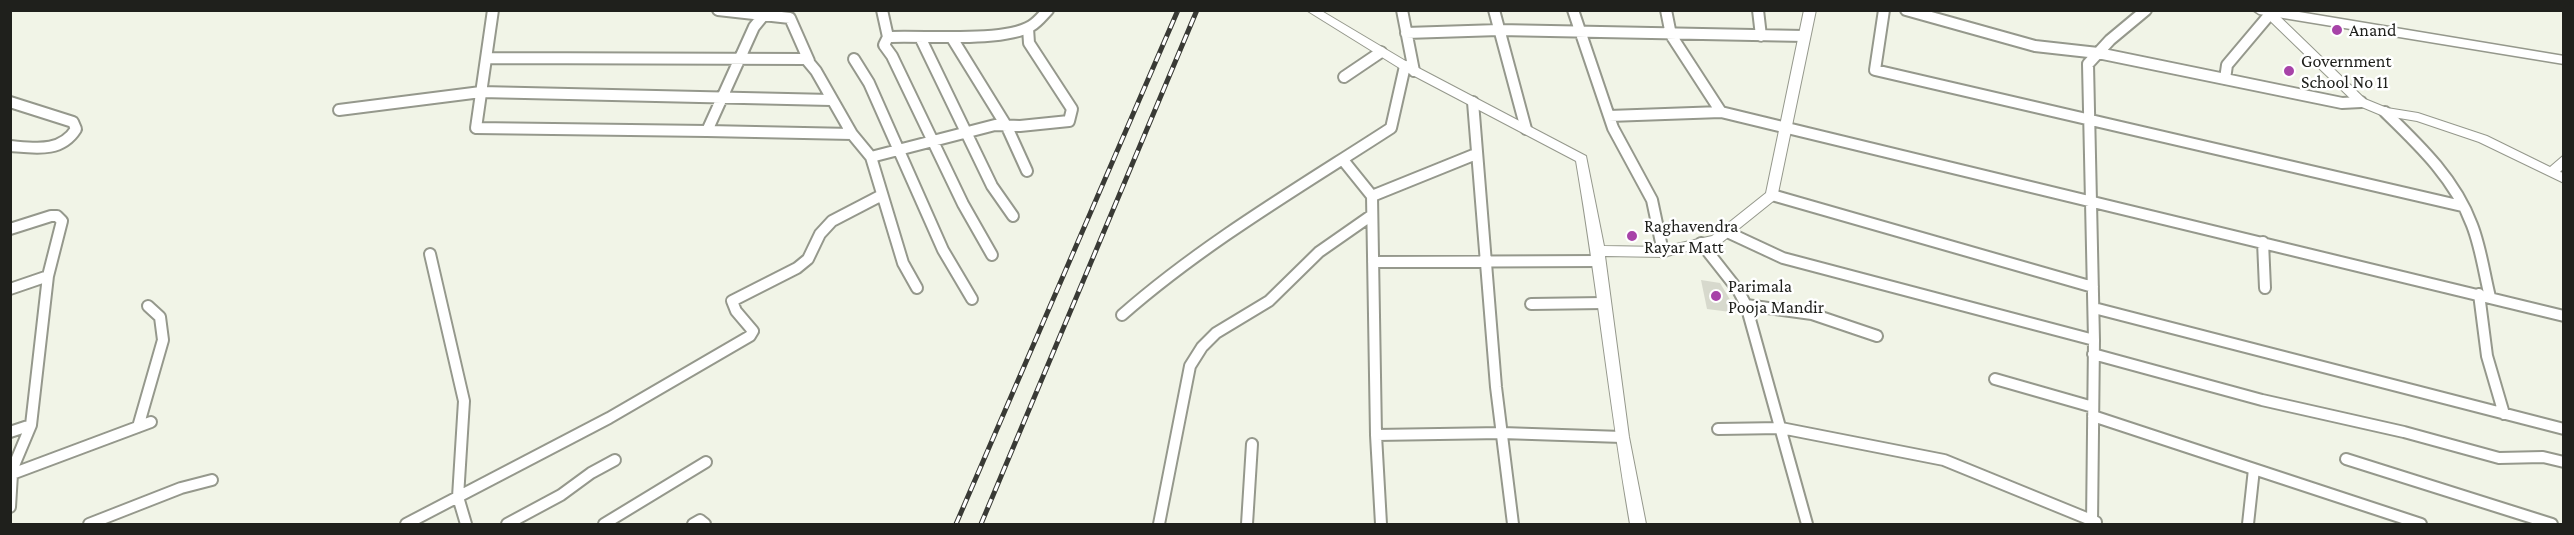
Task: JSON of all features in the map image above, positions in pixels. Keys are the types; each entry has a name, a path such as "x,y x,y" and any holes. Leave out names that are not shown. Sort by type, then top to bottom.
{"main road":[{"path":"2265,12 2564,60"}],"street":[{"path":"493,10 476,128 852,134"},
{"path":"487,58 806,59 809,62 790,18 718,10"},
{"path":"882,10 888,37 884,45 892,56 963,204 992,255"},
{"path":"888,37 952,38 992,35 1028,28 1048,10"},
{"path":"1311,10 1410,68 1582,159 1598,256 1622,437 1638,525"},
{"path":"1122,315 1155,286 1253,217 1391,128 1410,68 1402,10"},
{"path":"1494,10 1526,129"},
{"path":"1573,10 1609,116 1652,200 1663,252"},
{"path":"1666,10 1671,35 1721,112"},
{"path":"1758,10 1761,36"},
{"path":"1373,262 1485,261 1663,252 1716,240 1772,195 1810,10"},
{"path":"1884,10 1875,70 2462,206"},
{"path":"1906,10 1942,18 2035,46 2098,53 2342,103 2361,102"},
{"path":"1718,429 1781,428 1944,460 2094,523 2092,411 2094,308 2088,64 2146,10"},
{"path":"2225,79 2227,65 2265,12 2361,102 2385,112 2418,117 2483,139 2564,179"},
{"path":"707,131 754,27 763,16"},
{"path":"871,157 932,139 995,125 1007,127 1069,121 1072,109 1029,43 1028,28"},
{"path":"1406,33 1499,30 1804,36"},
{"path":"920,37 992,186 1013,216"},
{"path":"952,38 1007,127 1027,171"},
{"path":"1344,77 1381,52"},
{"path":"806,59 816,71 852,134 871,157 903,263 917,288"},
{"path":"854,59 869,83 896,149 943,250 972,299"},
{"path":"339,110 481,92 831,100"},
{"path":"10,102 73,122 76,129 70,140 56,146 10,146"},
{"path":"1473,102 1485,261 1513,525"},
{"path":"1609,116 1721,112 2564,315"},
{"path":"2385,112 2433,161 2472,224 2484,295 2487,356 2504,414"},
{"path":"1372,196 1476,154"},
{"path":"2551,173 2564,159"},
{"path":"1343,160 1372,196 1376,435 1381,525"},
{"path":"406,525 609,418 750,336 753,330 736,311 732,301 746,291 804,263 815,251 818,236 827,224 882,195"},
{"path":"1772,195 2093,286"},
{"path":"1159,525 1190,366 1202,347 1216,333 1269,301 1319,252 1372,215"},
{"path":"10,229 51,216 57,216 62,221 48,276 31,425 11,475 10,507"},
{"path":"1725,231 1784,258 2094,340"},
{"path":"2263,242 2265,288"},
{"path":"1701,243 1738,290 1746,305 1807,525"},
{"path":"430,254 465,401 458,497 466,525"},
{"path":"10,289 48,276"},
{"path":"1531,304 1604,303"},
{"path":"1746,305 1812,314 1877,336"},
{"path":"138,427 163,340 160,317 148,306"},
{"path":"2094,308 2564,429"},
{"path":"2093,354 2262,400 2404,432 2499,458 2543,457 2564,462"},
{"path":"1995,379 2419,524"},
{"path":"11,475 151,422"},
{"path":"10,432 31,425"},
{"path":"1376,435 1502,433 1622,437"},
{"path":"1247,525 1252,444"},
{"path":"2346,459 2552,525"},
{"path":"507,525 561,495 591,473 615,460"},
{"path":"604,525 706,462"},
{"path":"2248,525 2254,469"},
{"path":"88,525 181,489 212,480"},
{"path":"693,525 700,520 705,525"}],"building":[{"name":"Parimala Pooja Mandir","path":"1701,280 1720,283 1738,313 1707,309"}],"railway":[{"path":"956,524 1178,10"},
{"path":"981,524 1197,10"}],"place":[{"name":"Anand","path":"2337,30"},
{"name":"Government School No 11","path":"2289,71"},
{"name":"Raghavendra Rayar Matt","path":"1632,236"},
{"name":"Parimala Pooja Mandir","path":"1716,296"}]}
